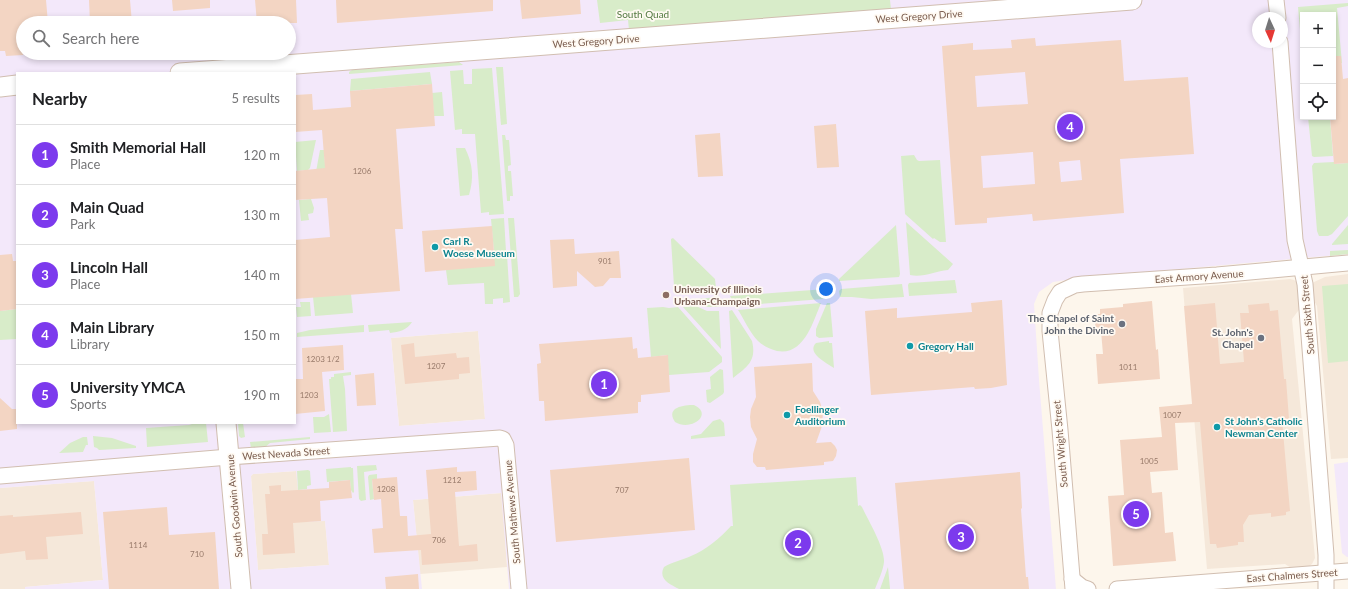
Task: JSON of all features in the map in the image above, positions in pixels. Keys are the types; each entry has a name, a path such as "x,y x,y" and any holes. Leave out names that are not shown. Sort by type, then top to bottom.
{"street":[{"name":"West Gregory Drive","path":"203,72 338,60 1132,0"},
{"path":"1276,0 1277,12"},
{"name":"South Sixth Street","path":"1280,48 1296,240 1305,284 1307,306 1326,555 1326,589"},
{"path":"0,87 16,85"},
{"name":"East Armory Avenue","path":"1055,300 1060,292 1065,289 1083,284 1217,275 1348,263"},
{"name":"South Wright Street","path":"1055,300 1050,313 1050,331 1073,584"},
{"name":"South Goodwin Avenue","path":"226,424 241,589"},
{"name":"West Nevada Street","path":"0,476 230,457 500,438"},
{"name":"South Mathews Avenue","path":"500,438 503,439 506,445 519,589"},
{"name":"East Chalmers Street","path":"1117,589 1348,571"},
{"path":"1073,584 1088,589"}],"shaded area":[{"name":"University of Illinois Urbana-Champaign","path":"0,0 1348,0 1348,254 1080,278 1053,282 1039,292 1034,304 1056,589 509,589 501,493 413,500 422,589 25,589 25,587 103,580 94,481 0,488","holes":["478,331 485,419 399,426 391,338","296,471 301,522 325,521 329,565 258,570 251,476 253,474"]},
{"path":"1348,274 1348,458 1331,459 1317,306 1313,299 1312,287 1314,282 1325,277"},
{"path":"1290,279 1298,283 1301,307 1292,319 1315,558 1312,564 1307,568 1291,568 1285,564 1207,569 1183,288"},
{"path":"478,331 485,419 399,426 391,338"},
{"path":"1348,462 1347,557 1342,553 1334,464"},
{"path":"297,471 301,522 325,520 329,565 258,570 251,476 253,474"},
{"path":"94,481 103,580 25,587 25,589 0,589 0,488"},
{"path":"502,493 507,567 420,574 413,500"}],"green space":[{"name":"South Quad","path":"597,0 890,0 891,9 629,30 628,20 600,23"},
{"path":"1348,3 1348,6 1337,8 1342,63 1336,63 1336,12 1300,12 1300,30 1298,7"},
{"path":"459,62 463,65 349,74 352,70"},
{"path":"496,67 503,67 507,124 501,125"},
{"path":"492,68 504,214 489,215 489,212 481,213 475,134 462,134 462,129 455,130 450,71 463,70 464,84 472,84 472,69"},
{"path":"430,72 432,84 350,91 351,79"},
{"path":"442,92 444,116 434,116 432,93"},
{"path":"1308,120 1330,120 1333,156 1312,156"},
{"path":"502,135 505,135 506,140 509,140 511,165 508,166 508,171 511,171 513,196 510,196 510,201 507,201"},
{"path":"316,140 310,168 308,170 297,171 296,142"},
{"path":"456,148 465,148 471,165 472,183 469,195 460,196"},
{"path":"320,150 324,150 327,191 315,177"},
{"path":"914,155 919,161 940,160 946,242 940,242 934,238 933,239 905,214 901,156"},
{"path":"1334,162 1334,164 1348,163 1348,216 1332,234 1328,236 1319,236 1317,231 1312,166 1314,163"},
{"path":"311,199 314,208 313,213 308,214 309,220 301,221 299,200"},
{"path":"504,218 506,251 494,252 491,219"},
{"path":"508,218 514,218 520,294 518,297 514,297"},
{"path":"906,222 953,264 948,270 920,276 910,275"},
{"path":"896,225 899,277 839,281 839,279"},
{"path":"1348,225 1348,244 1332,245 1332,244"},
{"path":"673,238 715,279 716,288 714,290 681,293 674,286 671,240"},
{"path":"1348,250 1348,254 1330,256 1330,251"},
{"path":"507,255 510,302 503,303 503,298 493,299 493,304 485,304 484,283 448,285 446,270 494,256"},
{"path":"955,280 957,293 909,296 909,283"},
{"path":"902,284 904,297 871,299 840,297 839,291 841,289"},
{"path":"1348,284 1348,361 1328,363 1322,286"},
{"path":"826,289 827,291 823,299 735,306 730,296"},
{"path":"351,294 353,313 315,316 313,297"},
{"path":"718,297 719,307 707,307 697,303 680,303 677,301"},
{"path":"300,302 310,302 311,316 297,317 296,307 301,307"},
{"path":"821,303 811,328 801,343 786,351 777,351 760,343 752,334 738,310"},
{"path":"827,303 830,303 833,337 819,338 816,336 816,329"},
{"path":"696,306 707,311 719,311 721,349 683,307"},
{"path":"678,307 722,357 722,362 709,372 669,375 667,355 651,357 647,308"},
{"path":"16,309 16,339 0,340 0,311"},
{"path":"732,310 752,341 753,348 750,363 733,378 729,311"},
{"path":"412,322 405,329 397,332 390,333 389,330 369,332 368,325"},
{"path":"364,325 364,332 297,337 297,333 310,330"},
{"path":"829,341 829,343 832,343 834,368 815,354 814,350 816,343"},
{"path":"720,369 723,370 724,392 710,403 707,402 706,390 711,389 710,377"},
{"path":"351,372 351,375 343,376 347,431 333,432 329,379 334,377 334,374"},
{"path":"694,405 700,409 702,413 698,421 688,425 681,425 675,422 672,413 674,410 681,406"},
{"path":"329,414 331,432 314,433 313,417 324,417"},
{"path":"720,419 724,423 725,436 691,439 691,436 701,434 713,421"},
{"path":"206,424 208,442 147,447 146,428"},
{"path":"238,424 243,424 245,437 241,438 239,436"},
{"path":"93,436 112,438 136,446 136,448 99,450 94,447"},
{"path":"83,437 87,437 88,445 86,445 83,452 59,453 70,443"},
{"path":"310,437 310,439 270,443 264,448 251,448 250,442"},
{"path":"376,465 377,470 364,472 366,500 361,501 359,499 357,466"},
{"path":"353,468 353,493 351,490 350,480 327,482 326,469"},
{"path":"297,471 310,471 311,485 307,486 307,489 298,490"},
{"path":"377,474 377,479 372,480 374,499 370,500 368,477 369,475"},
{"path":"856,477 858,506 860,505 862,507 872,526 884,556 883,569 875,589 679,589 668,583 663,578 662,575 664,567 702,550 731,526 733,526 730,485"},
{"path":"888,567 890,589 880,589"}],"building":[{"path":"0,0 46,0 47,16 16,16 16,55 6,56 5,51 0,51"},
{"path":"89,0 130,0 131,16 90,16"},
{"path":"172,0 210,0 210,8 173,11"},
{"path":"255,0 296,0 297,23 296,16 256,16"},
{"path":"336,0 493,0 493,11 337,23"},
{"path":"520,0 580,0 581,14 522,19"},
{"path":"1035,38 1036,46 1121,40 1124,81 1188,77 1194,154 1120,159 1124,213 1033,221 1032,214 987,218 987,223 955,225 942,46 973,43 973,50 1012,48 1011,40","holes":["1025,72 1028,104 977,107 975,76","1033,152 1035,184 983,188 981,156","1080,160 1082,180 1061,182 1059,162"]},
{"path":"1336,56 1341,56 1343,79 1348,78 1348,163 1334,164 1330,120 1336,120"},
{"path":"432,84 435,126 396,129 403,229 395,229 400,291 296,299 296,240 330,237 327,198 296,200 296,171 325,168 322,130 296,132 296,95 312,94 313,110 351,107 350,91"},
{"path":"836,124 839,167 817,168 814,126"},
{"path":"720,133 723,176 698,177 695,135"},
{"path":"492,226 495,266 425,272 422,231"},
{"path":"574,239 575,254 619,251 621,278 610,278 603,286 595,287 577,271 577,286 553,288 550,240"},
{"path":"12,254 13,261 16,261 16,309 0,311 0,255"},
{"name":"Gregory Hall","path":"1002,300 1007,385 991,388 975,389 974,387 871,395 865,311 897,308 897,318 972,312 971,303"},
{"path":"1152,301 1160,379 1098,384 1096,354 1103,354 1101,331 1096,331 1094,314 1100,314 1100,309 1123,307 1123,304"},
{"path":"1215,303 1220,364 1244,362 1240,313 1249,313 1248,305 1269,303 1270,311 1278,310 1289,419 1282,420 1290,511 1286,512 1286,515 1271,517 1271,513 1249,515 1243,525 1244,542 1238,542 1238,545 1217,548 1216,544 1210,544 1200,422 1175,423 1178,470 1150,472 1152,493 1162,492 1165,533 1173,532 1176,561 1113,566 1108,496 1124,495 1120,440 1162,437 1159,407 1192,404 1184,306"},
{"path":"632,337 633,349 637,348 638,358 668,355 670,392 641,395 641,402 638,402 638,413 545,421 544,401 539,401 537,364 541,363 539,344"},
{"path":"414,343 415,357 456,353 457,358 469,357 470,373 459,374 459,379 405,384 401,345"},
{"path":"343,345 344,370 322,372 325,411 296,414 296,379 303,379 302,348"},
{"name":"Foellinger Auditorium","path":"812,363 813,391 820,402 823,412 822,426 816,443 831,442 837,450 836,456 833,461 824,462 824,465 766,470 765,467 757,467 753,462 753,454 757,439 751,427 750,417 751,409 756,397 754,367"},
{"path":"374,373 376,405 357,406 355,375"},
{"path":"0,398 12,409 16,409 17,429 0,431"},
{"path":"689,458 695,530 556,542 550,470"},
{"path":"457,467 457,472 476,471 477,490 455,492 459,546 477,544 478,561 422,565 421,550 374,553 372,529 383,528 381,499 374,500 372,479 397,477 400,516 407,516 408,536 431,534 426,470"},
{"path":"1020,472 1026,577 1028,577 1029,589 904,589 895,483"},
{"path":"350,480 352,498 320,501 321,521 293,523 295,553 263,555 262,534 268,534 265,494 270,494 269,486 281,485 281,491 329,488 329,482"},
{"path":"167,507 169,535 215,532 219,589 109,589 103,512"},
{"path":"81,512 83,534 46,537 48,559 26,560 25,551 0,554 0,516 13,515 13,517"},
{"path":"418,574 419,589 386,589 385,577"}],"place":[{"name":"Main Library","path":"1070,127"},
{"name":"Carl R. Woese Museum","path":"435,247"},
{"name":"University of Illinois Urbana-Champaign","path":"666,295"},
{"name":"The Chapel of Saint John the Divine","path":"1122,324"},
{"name":"St. John's Chapel","path":"1261,338"},
{"name":"Gregory Hall","path":"910,346"},
{"name":"Smith Memorial Hall","path":"604,384"},
{"name":"Foellinger Auditorium","path":"787,415"},
{"name":"St John's Catholic Newman Center","path":"1217,427"},
{"name":"University YMCA","path":"1136,514"},
{"name":"Lincoln Hall","path":"961,537"},
{"name":"Main Quad","path":"798,543"}]}
